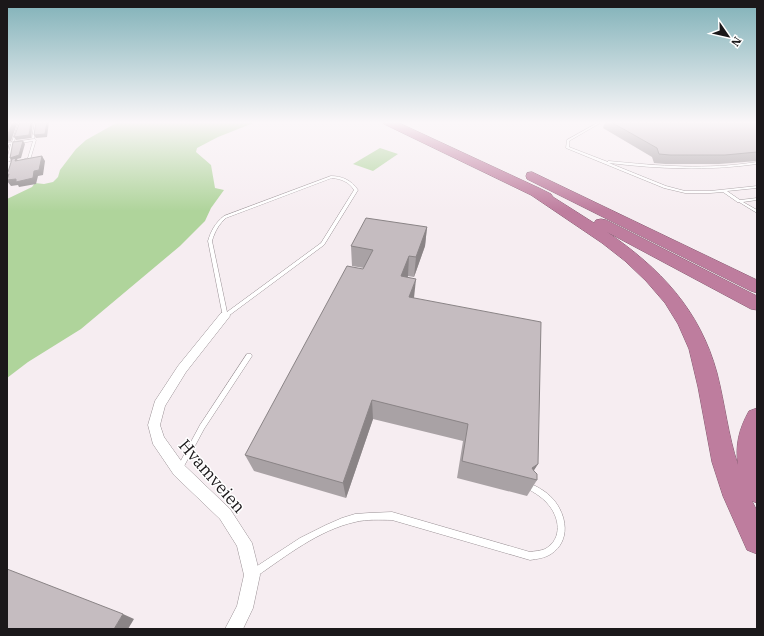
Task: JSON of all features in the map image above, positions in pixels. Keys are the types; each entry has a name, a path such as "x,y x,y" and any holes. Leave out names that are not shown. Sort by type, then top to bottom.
{"highway":[{"path":"451,152 664,255 757,304"},
{"path":"478,152 552,185 757,286"},
{"path":"534,191 630,256 653,276 673,299 682,313 699,349 706,371 722,452 731,484 757,540"},
{"path":"685,250 730,261 757,272"},
{"path":"757,418 750,433 749,460 757,490"}],"street":[{"path":"7,177 9,162"},
{"name":"Hvamveien","path":"225,316 182,369 158,405 154,425 158,440 179,470 226,514 244,544 252,575 245,608 234,629"}],"lane":[{"path":"11,152 9,162 29,159 31,152"},
{"path":"578,152 679,191 692,193 757,187"},
{"path":"602,162 700,168 732,167 757,163"},
{"path":"332,177 338,177 352,184 356,190 323,244 225,316 210,241 213,231 219,222 225,217 332,177"},
{"path":"724,191 757,212"},
{"path":"738,201 757,199"},
{"path":"179,470 202,427 249,356"},
{"path":"252,575 289,550 321,532 340,523 356,518 375,516 392,516 441,529 517,553 536,556 543,554 556,546 560,538 562,524 556,507 551,501 528,485"}],"green space":[{"path":"74,152 196,152 211,165 215,188 224,190 211,208 205,221 180,246 81,329 28,362 7,378 7,199 32,187 35,183 44,184 53,182 58,177 60,170"},
{"path":"374,152 391,152 398,154 373,171 353,164"}],"building":[{"path":"11,152 20,152 19,155 10,158"},
{"path":"658,152 757,152 725,155 659,154"},
{"path":"42,156 39,170 34,171 33,178 16,182 16,179 7,180 9,174 7,175 7,172 12,159 16,158 15,161"},
{"path":"366,218 427,227 416,257 409,256 401,276 416,279 409,297 541,322 538,464 532,468 537,474 537,480 462,461 468,424 372,400 343,483 245,455 347,266 363,269 373,250 351,246"},
{"path":"7,569 123,614 114,629 7,629"}]}
